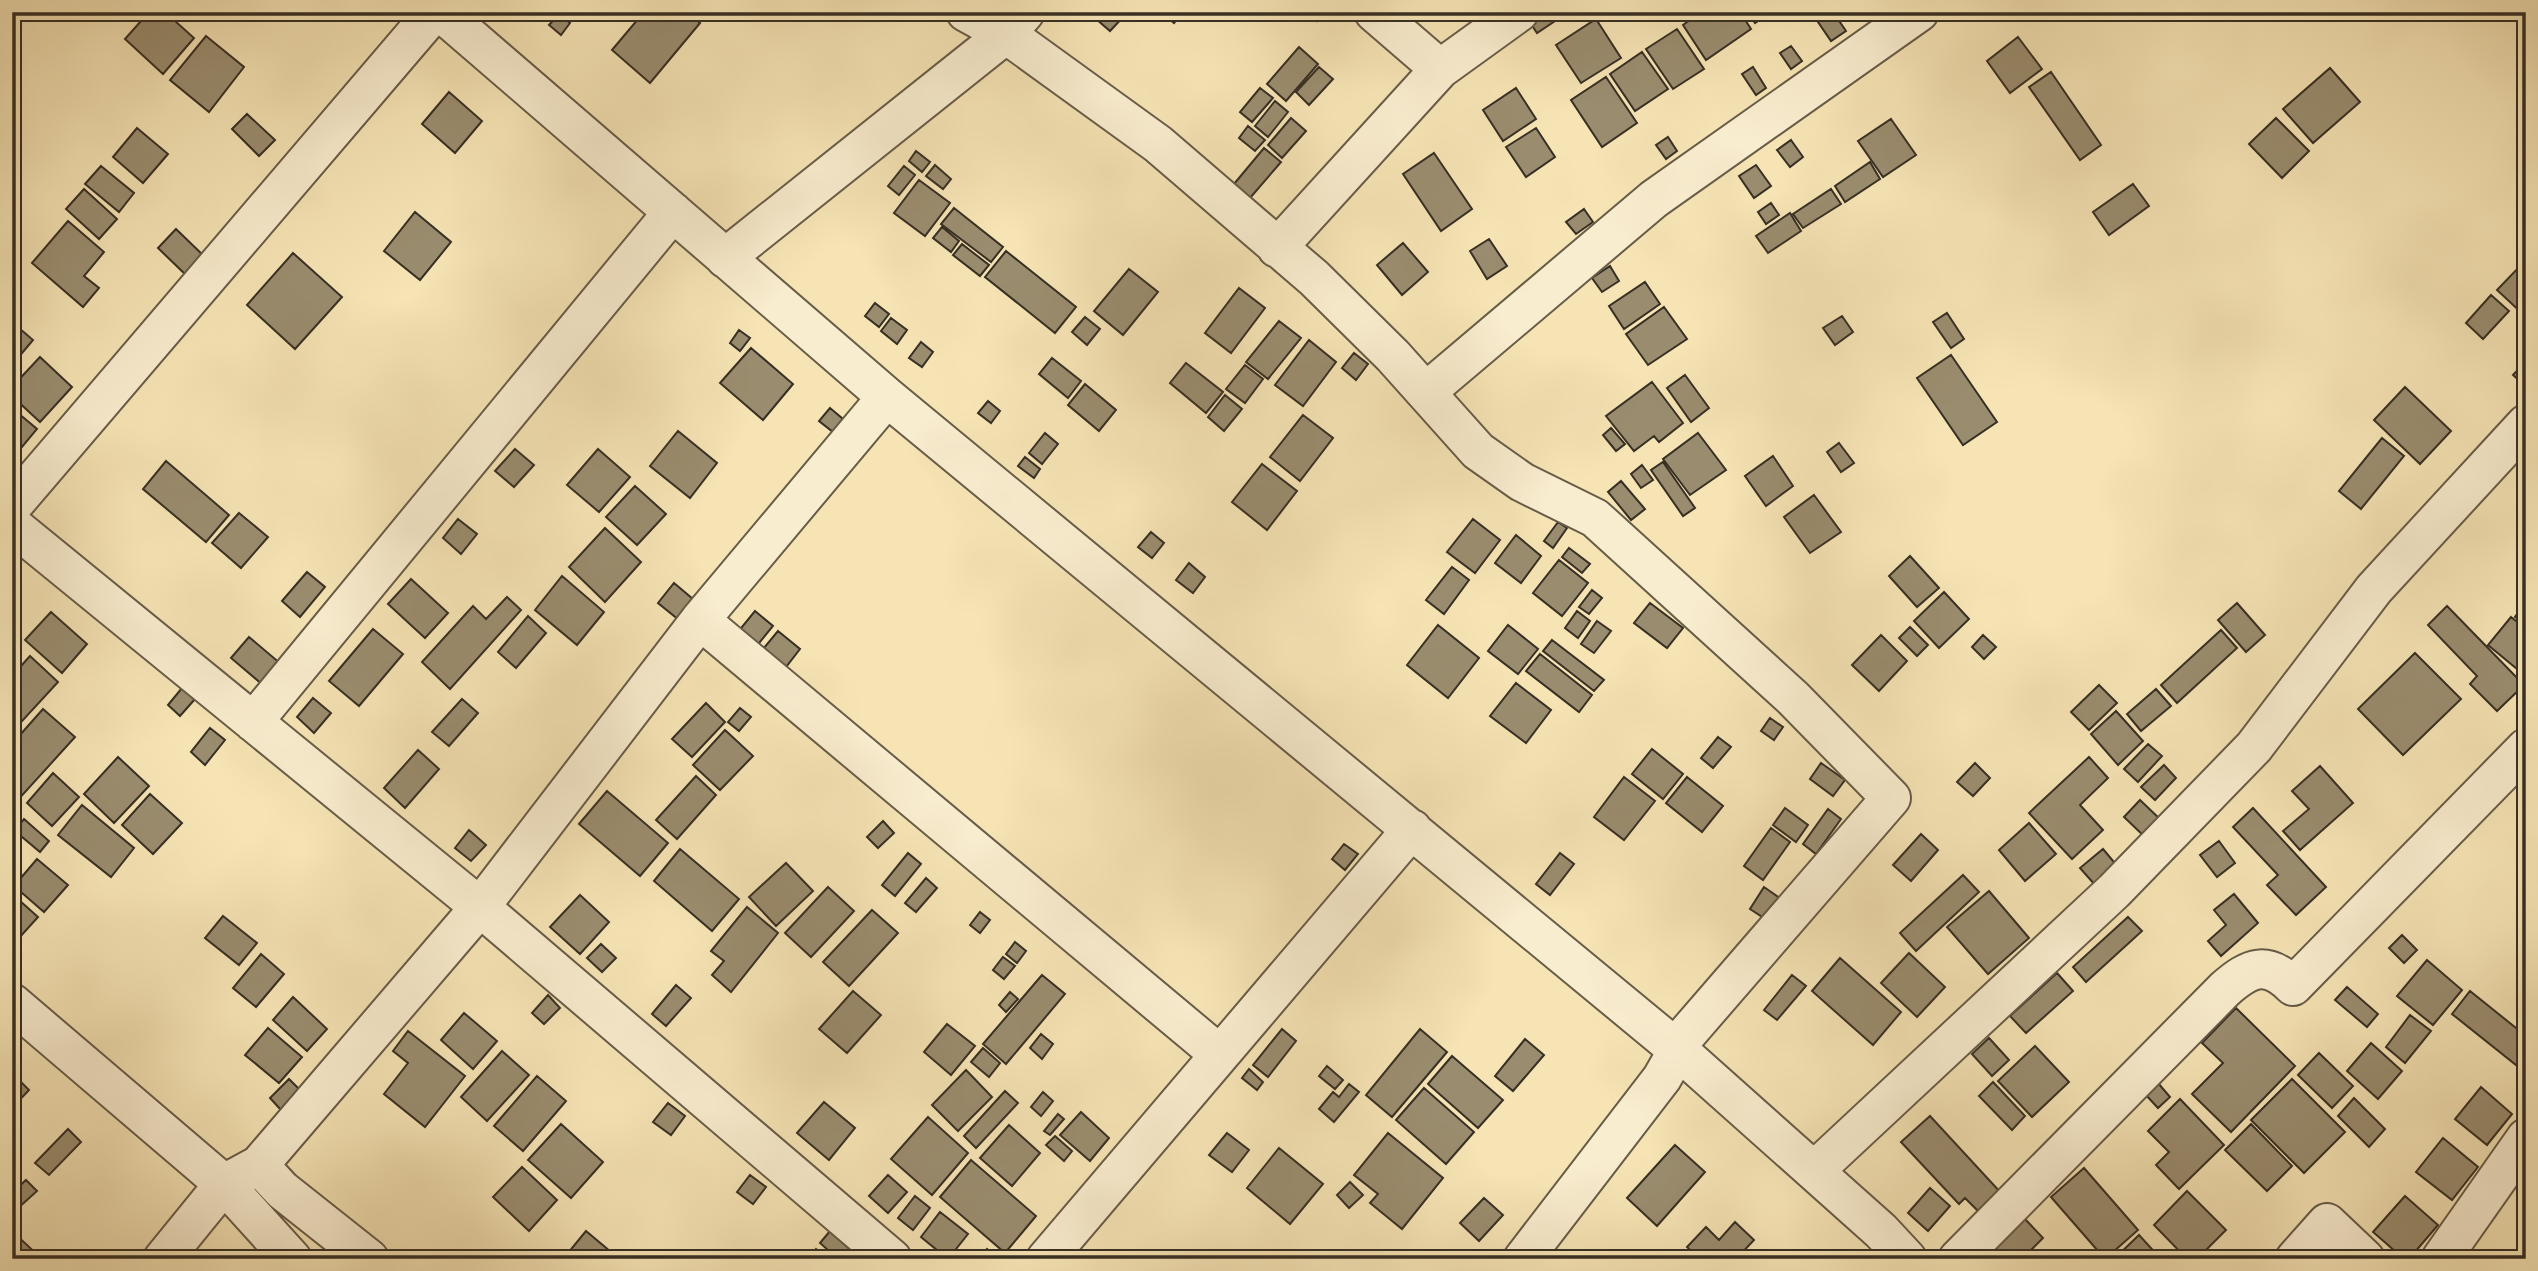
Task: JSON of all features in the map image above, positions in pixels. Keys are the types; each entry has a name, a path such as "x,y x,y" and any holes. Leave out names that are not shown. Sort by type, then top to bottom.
{"street":[{"path":"12,506 435,12"},
{"path":"441,12 887,397 1678,1049 1881,1231 1907,1259"},
{"path":"966,12 1015,23 1158,144 1324,288 1426,392 1478,451 1522,482 1595,518 1793,698 1891,798 1678,1044 1678,1049 1662,1078 1523,1259"},
{"path":"1374,12 1440,69"},
{"path":"1277,248 1440,69 1519,12"},
{"path":"1426,392 1654,200 1919,12"},
{"path":"725,258 1015,23"},
{"path":"253,723 673,212"},
{"path":"163,1259 224,1184 259,1165 480,907 700,620 887,397"},
{"path":"1814,1171 2114,891 2254,747 2374,589 2519,445"},
{"path":"12,525 480,907 892,1259"},
{"path":"700,620 1219,1054"},
{"path":"1958,1259 2225,989 2244,972 2266,970 2280,973 2293,986 2526,748"},
{"path":"1045,1259 1412,829"},
{"path":"12,1003 224,1184 292,1259"},
{"path":"2441,1259 2526,1138"},
{"path":"259,1165 282,1190 369,1259"},
{"path":"2295,1259 2327,1223 2365,1259"}],"building":[{"path":"149,12 165,12 194,38 163,74 125,39"},
{"path":"644,12 687,12 700,23 650,83 612,50"},
{"path":"1088,12 1119,12 1124,16 1110,31"},
{"path":"1161,12 1183,12 1174,23"},
{"path":"1307,12 1325,12 1317,21"},
{"path":"1535,12 1562,12 1564,15 1537,33 1527,18"},
{"path":"1701,12 1740,12 1751,29 1706,60 1683,25"},
{"path":"1748,12 1771,12 1755,23"},
{"path":"1833,12 1846,31 1831,41 1818,22"},
{"path":"559,14 570,23 561,35 549,25"},
{"path":"1596,19 1621,58 1581,83 1556,45"},
{"path":"1677,29 1704,69 1673,89 1646,49"},
{"path":"206,36 244,67 209,112 170,80"},
{"path":"2018,37 2042,69 2010,93 1987,61"},
{"path":"1791,46 1802,61 1791,69 1780,53"},
{"path":"1299,47 1318,64 1286,101 1267,84"},
{"path":"1642,52 1668,89 1635,111 1610,74"},
{"path":"1319,67 1333,79 1309,105 1296,92"},
{"path":"1753,67 1766,88 1756,95 1742,74"},
{"path":"2330,68 2360,102 2313,143 2283,109"},
{"path":"2051,72 2101,145 2080,160 2029,87"},
{"path":"1606,77 1637,123 1602,147 1571,100"},
{"path":"1260,88 1273,98 1252,122 1240,112"},
{"path":"1516,88 1536,119 1503,141 1483,110"},
{"path":"449,92 482,121 455,153 422,124"},
{"path":"1275,101 1288,112 1268,137 1255,126"},
{"path":"247,114 275,140 259,156 232,129"},
{"path":"1291,118 1306,131 1282,158 1268,145"},
{"path":"2276,118 2309,151 2282,178 2249,144"},
{"path":"1891,119 1916,155 1883,177 1858,141"},
{"path":"1248,126 1265,140 1255,151 1239,138"},
{"path":"137,128 168,154 143,183 113,157"},
{"path":"1536,128 1555,157 1526,177 1506,147"},
{"path":"1668,137 1677,151 1666,159 1656,145"},
{"path":"1791,140 1803,157 1790,167 1777,150"},
{"path":"1264,148 1281,162 1250,198 1234,184"},
{"path":"916,151 930,162 922,172 909,161"},
{"path":"1434,153 1472,209 1441,231 1403,174"},
{"path":"1870,162 1880,179 1845,202 1835,186"},
{"path":"935,165 951,179 943,189 926,176"},
{"path":"1756,165 1771,186 1754,198 1739,176"},
{"path":"101,166 134,193 119,212 85,184"},
{"path":"904,166 915,175 899,195 888,186"},
{"path":"919,180 950,203 925,236 894,213"},
{"path":"2133,184 2149,206 2109,235 2093,212"},
{"path":"84,189 117,219 99,239 66,209"},
{"path":"1831,189 1841,204 1803,228 1793,214"},
{"path":"1771,203 1779,215 1766,224 1758,212"},
{"path":"954,208 1003,247 991,262 941,224"},
{"path":"1584,209 1593,222 1576,234 1566,222"},
{"path":"415,212 451,242 420,280 384,251"},
{"path":"1790,213 1801,231 1768,253 1756,236"},
{"path":"68,221 104,252 84,276 99,288 83,307 32,263"},
{"path":"942,227 959,241 951,252 933,238"},
{"path":"176,229 206,258 188,277 158,248"},
{"path":"1489,239 1507,266 1487,279 1470,251"},
{"path":"1403,243 1428,272 1402,295 1377,265"},
{"path":"962,244 989,265 980,276 953,255"},
{"path":"1006,251 1076,307 1055,333 985,277"},
{"path":"293,253 342,297 295,349 247,305"},
{"path":"2521,265 2526,269 2526,317 2497,290"},
{"path":"1610,266 1619,281 1602,292 1592,278"},
{"path":"1129,269 1158,292 1123,335 1094,311"},
{"path":"1645,282 1660,304 1624,329 1609,306"},
{"path":"1239,288 1265,308 1231,353 1205,333"},
{"path":"2491,295 2509,311 2483,339 2466,323"},
{"path":"875,303 889,314 879,327 865,316"},
{"path":"1664,307 1687,339 1648,365 1626,334"},
{"path":"1947,313 1964,339 1951,348 1933,322"},
{"path":"1842,316 1853,332 1835,345 1823,328"},
{"path":"1085,317 1100,329 1087,345 1072,332"},
{"path":"891,318 907,330 897,344 881,331"},
{"path":"1279,321 1301,338 1268,379 1246,362"},
{"path":"12,322 33,340 12,365"},
{"path":"739,330 750,338 740,351 730,343"},
{"path":"1309,340 1336,362 1303,406 1275,385"},
{"path":"921,342 933,352 922,367 909,358"},
{"path":"751,348 793,384 763,420 720,383"},
{"path":"1354,353 1368,364 1356,380 1342,368"},
{"path":"1951,355 1997,422 1963,445 1917,378"},
{"path":"40,357 72,387 40,422 12,396 12,387"},
{"path":"1052,358 1081,381 1068,398 1039,374"},
{"path":"2526,361 2526,387 2513,375"},
{"path":"1186,363 1223,392 1206,413 1170,383"},
{"path":"1245,365 1263,379 1245,403 1226,389"},
{"path":"1685,375 1709,408 1691,422 1667,388"},
{"path":"1652,382 1683,423 1659,442 1654,436 1634,451 1606,416"},
{"path":"1085,384 1116,410 1099,431 1068,405"},
{"path":"2405,387 2451,431 2420,464 2374,420"},
{"path":"1225,395 1242,409 1224,431 1208,417"},
{"path":"988,401 1000,411 991,423 978,413"},
{"path":"12,408 37,429 12,459"},
{"path":"830,408 843,419 833,432 819,421"},
{"path":"1303,415 1333,438 1300,481 1270,457"},
{"path":"1611,428 1625,444 1616,451 1603,435"},
{"path":"678,431 717,463 690,498 650,466"},
{"path":"1045,433 1058,444 1042,464 1029,453"},
{"path":"1698,433 1726,470 1690,495 1663,459"},
{"path":"2382,438 2404,456 2361,509 2339,491"},
{"path":"1839,443 1854,463 1841,472 1827,452"},
{"path":"515,449 534,465 514,487 495,471"},
{"path":"598,449 630,477 599,512 567,485"},
{"path":"1773,456 1793,486 1766,506 1745,476"},
{"path":"1025,457 1040,469 1034,478 1018,466"},
{"path":"166,461 229,515 206,542 143,489"},
{"path":"1663,462 1695,508 1683,516 1651,470"},
{"path":"1262,464 1297,491 1267,530 1232,502"},
{"path":"1642,465 1653,480 1641,488 1631,474"},
{"path":"1621,481 1645,509 1631,520 1608,492"},
{"path":"635,486 666,514 637,545 606,517"},
{"path":"1814,495 1841,532 1810,553 1784,517"},
{"path":"239,513 268,537 241,568 212,543"},
{"path":"458,519 477,534 461,554 443,538"},
{"path":"1473,519 1500,540 1475,573 1447,552"},
{"path":"1558,522 1567,528 1553,548 1544,541"},
{"path":"605,528 641,562 605,602 569,567"},
{"path":"1151,532 1164,543 1152,558 1138,547"},
{"path":"1516,535 1541,556 1521,583 1495,563"},
{"path":"1569,548 1590,564 1582,573 1562,557"},
{"path":"1910,556 1939,588 1917,607 1889,576"},
{"path":"1559,560 1588,583 1562,616 1533,593"},
{"path":"1189,563 1205,577 1193,593 1176,580"},
{"path":"1452,567 1469,580 1444,614 1426,600"},
{"path":"307,572 325,587 300,617 282,601"},
{"path":"562,576 604,612 577,645 535,610"},
{"path":"411,579 448,613 425,638 388,604"},
{"path":"674,583 694,600 679,620 658,603"},
{"path":"1592,590 1602,598 1589,614 1579,607"},
{"path":"1944,592 1969,619 1939,648 1914,621"},
{"path":"507,597 521,610 450,689 422,662 473,606 486,619"},
{"path":"2526,601 2526,624 2515,617"},
{"path":"1650,603 1683,628 1667,648 1634,623"},
{"path":"2237,603 2265,635 2246,652 2218,620"},
{"path":"2447,606 2524,685 2497,711 2470,684 2477,676 2428,625"},
{"path":"755,611 773,626 755,648 737,633"},
{"path":"1577,611 1590,621 1578,638 1565,628"},
{"path":"51,612 87,644 62,673 25,640"},
{"path":"528,616 546,633 516,668 498,652"},
{"path":"2511,617 2526,629 2526,671 2523,674 2488,645"},
{"path":"1597,621 1611,631 1594,653 1581,644"},
{"path":"1438,625 1479,658 1448,698 1407,665"},
{"path":"1508,625 1538,649 1518,674 1488,651"},
{"path":"1910,627 1928,645 1917,656 1899,638"},
{"path":"373,629 403,654 359,706 329,681"},
{"path":"2221,630 2237,648 2177,703 2161,685"},
{"path":"778,631 800,649 786,667 763,649"},
{"path":"1881,635 1907,661 1879,691 1852,665"},
{"path":"1983,635 1996,647 1984,659 1972,647"},
{"path":"249,637 281,664 263,685 231,658"},
{"path":"1552,640 1604,680 1594,691 1543,651"},
{"path":"2415,653 2461,699 2403,755 2358,709"},
{"path":"1540,654 1592,695 1579,712 1526,671"},
{"path":"30,656 58,682 12,732 12,676"},
{"path":"1516,683 1551,710 1526,743 1490,716"},
{"path":"2099,685 2117,703 2089,730 2071,712"},
{"path":"182,688 195,699 180,716 168,705"},
{"path":"2156,689 2171,706 2141,731 2127,714"},
{"path":"313,698 331,713 314,733 297,717"},
{"path":"462,699 478,713 449,746 432,732"},
{"path":"706,703 725,722 692,757 672,739"},
{"path":"740,708 751,717 739,731 728,722"},
{"path":"43,709 75,737 17,801 12,797 12,744"},
{"path":"2116,711 2143,741 2118,765 2091,734"},
{"path":"1770,718 1783,727 1774,740 1761,731"},
{"path":"210,728 225,740 205,765 191,752"},
{"path":"725,730 753,756 720,790 693,765"},
{"path":"1718,737 1731,747 1713,768 1701,758"},
{"path":"2148,744 2162,756 2138,782 2124,769"},
{"path":"1652,749 1683,774 1663,799 1632,774"},
{"path":"418,750 439,769 405,808 384,788"},
{"path":"118,757 149,786 114,823 84,794"},
{"path":"2089,757 2108,778 2080,805 2103,830 2072,859 2029,813"},
{"path":"1821,763 1845,780 1833,796 1810,779"},
{"path":"1975,763 1990,778 1973,796 1957,782"},
{"path":"2164,765 2176,778 2155,800 2141,787"},
{"path":"2320,766 2353,803 2300,850 2283,831 2309,809 2292,791"},
{"path":"53,773 79,797 52,826 27,803"},
{"path":"696,776 716,795 677,839 656,820"},
{"path":"1624,777 1655,801 1624,840 1594,817"},
{"path":"1687,777 1723,806 1702,832 1666,803"},
{"path":"607,791 668,843 640,876 579,824"},
{"path":"150,794 182,823 153,854 122,825"},
{"path":"2140,800 2162,821 2146,838 2124,817"},
{"path":"82,805 134,848 111,877 58,835"},
{"path":"1785,808 1808,825 1796,842 1773,825"},
{"path":"2253,808 2326,887 2296,915 2267,885 2278,875 2233,827"},
{"path":"1828,809 1841,819 1816,854 1803,844"},
{"path":"24,819 49,841 40,852 15,831"},
{"path":"883,821 894,833 878,848 867,837"},
{"path":"2029,823 2056,854 2025,881 1999,850"},
{"path":"1771,828 1790,842 1763,880 1744,866"},
{"path":"469,830 486,845 471,861 455,848"},
{"path":"1921,834 1938,850 1911,881 1893,865"},
{"path":"2219,841 2235,863 2217,877 2200,855"},
{"path":"1344,844 1358,854 1345,870 1332,859"},
{"path":"680,849 739,899 712,931 654,881"},
{"path":"2103,849 2118,867 2096,886 2080,868"},
{"path":"908,853 921,864 895,896 882,885"},
{"path":"1560,853 1574,864 1550,895 1536,884"},
{"path":"37,859 68,885 44,912 14,886"},
{"path":"786,863 813,891 776,926 749,897"},
{"path":"1963,875 1979,892 1916,951 1900,933"},
{"path":"926,878 937,888 916,912 905,903"},
{"path":"828,887 854,911 811,957 785,933"},
{"path":"1764,887 1781,899 1767,920 1750,909"},
{"path":"1989,891 2029,938 1988,974 1947,927"},
{"path":"2234,894 2258,923 2221,956 2208,941 2226,925 2214,910"},
{"path":"580,895 609,922 580,954 550,927"},
{"path":"19,900 38,917 20,937 12,931 12,908"},
{"path":"747,907 778,933 731,992 712,975 724,961 711,951"},
{"path":"872,910 898,933 849,986 823,962"},
{"path":"980,912 990,920 980,933 970,925"},
{"path":"223,916 257,943 239,965 205,938"},
{"path":"2128,917 2142,931 2086,982 2073,967"},
{"path":"2402,935 2417,950 2404,963 2389,948"},
{"path":"1015,942 1026,951 1017,963 1006,954"},
{"path":"601,944 616,958 602,972 587,958"},
{"path":"1909,953 1945,987 1917,1017 1881,983"},
{"path":"261,954 284,974 256,1007 233,988"},
{"path":"1003,957 1015,966 1004,979 993,970"},
{"path":"1840,958 1901,1012 1873,1045 1812,991"},
{"path":"2427,960 2462,990 2433,1025 2397,996"},
{"path":"2057,973 2073,991 2026,1033 2010,1016"},
{"path":"1042,975 1065,994 1006,1064 983,1044"},
{"path":"1792,975 1806,986 1777,1020 1764,1010"},
{"path":"676,985 691,998 666,1026 652,1014"},
{"path":"2347,987 2378,1014 2367,1027 2335,1000"},
{"path":"853,991 881,1015 847,1053 819,1029"},
{"path":"2470,991 2526,1036 2526,1052 2516,1065 2452,1014"},
{"path":"1010,992 1018,999 1006,1012 999,1005"},
{"path":"548,995 560,1008 544,1024 532,1013"},
{"path":"293,997 327,1029 307,1051 273,1020"},
{"path":"2236,1008 2295,1066 2231,1132 2192,1094 2223,1063 2202,1043"},
{"path":"464,1013 497,1041 473,1069 441,1040"},
{"path":"2410,1015 2431,1031 2405,1063 2386,1047"},
{"path":"947,1024 975,1046 951,1075 924,1052"},
{"path":"268,1028 302,1057 279,1083 245,1055"},
{"path":"1282,1029 1296,1041 1268,1077 1253,1065"},
{"path":"1420,1029 1447,1052 1392,1117 1366,1095"},
{"path":"408,1031 465,1076 425,1127 384,1094 408,1063 393,1051"},
{"path":"1041,1034 1053,1044 1042,1059 1030,1048"},
{"path":"1989,1038 2009,1060 1992,1076 1972,1054"},
{"path":"1525,1039 1544,1055 1513,1091 1495,1076"},
{"path":"2371,1043 2402,1071 2378,1099 2347,1071"},
{"path":"2035,1046 2069,1082 2032,1117 1998,1081"},
{"path":"983,1048 1000,1063 989,1077 971,1062"},
{"path":"502,1051 529,1075 487,1121 461,1097"},
{"path":"2319,1053 2353,1086 2332,1108 2298,1075"},
{"path":"1452,1056 1503,1100 1478,1128 1428,1084"},
{"path":"1327,1066 1343,1080 1335,1089 1319,1076"},
{"path":"1249,1069 1263,1082 1257,1090 1242,1078"},
{"path":"966,1070 992,1097 958,1131 932,1105"},
{"path":"12,1073 29,1090 13,1107 12,1107"},
{"path":"537,1076 566,1101 523,1151 494,1126"},
{"path":"289,1079 301,1091 281,1110 270,1098"},
{"path":"2292,1079 2345,1132 2304,1173 2251,1120"},
{"path":"1993,1082 2025,1116 2012,1130 1979,1096"},
{"path":"2158,1083 2170,1097 2158,1108 2145,1094"},
{"path":"1349,1084 1359,1092 1334,1122 1319,1109 1333,1092 1339,1097"},
{"path":"2481,1087 2512,1114 2487,1145 2455,1119"},
{"path":"1424,1088 1474,1132 1446,1164 1396,1120"},
{"path":"1005,1091 1018,1103 976,1148 964,1136"},
{"path":"1043,1092 1053,1101 1041,1116 1031,1107"},
{"path":"2354,1098 2385,1129 2369,1147 2338,1116"},
{"path":"2180,1099 2224,1145 2179,1189 2156,1165 2169,1152 2148,1131"},
{"path":"824,1102 855,1128 829,1160 797,1133"},
{"path":"668,1103 685,1116 671,1135 653,1122"},
{"path":"1081,1112 1109,1138 1090,1161 1060,1135"},
{"path":"1058,1114 1064,1119 1050,1135 1044,1131"},
{"path":"1930,1116 2002,1194 1981,1214 1965,1198 1959,1204 1901,1142"},
{"path":"928,1117 968,1153 932,1195 891,1159"},
{"path":"561,1124 603,1162 571,1198 528,1160"},
{"path":"2251,1124 2292,1166 2267,1191 2225,1150"},
{"path":"1009,1125 1040,1153 1012,1186 980,1158"},
{"path":"68,1129 81,1142 49,1175 35,1163"},
{"path":"1227,1133 1249,1150 1232,1172 1209,1155"},
{"path":"1388,1133 1443,1178 1402,1229 1370,1203 1378,1194 1354,1175"},
{"path":"1055,1136 1072,1151 1064,1161 1046,1145"},
{"path":"2443,1138 2478,1167 2452,1200 2416,1172"},
{"path":"1675,1145 1705,1172 1657,1226 1627,1198"},
{"path":"1279,1148 1323,1184 1290,1224 1247,1188"},
{"path":"971,1160 1036,1216 1005,1253 940,1197"},
{"path":"522,1167 557,1200 529,1231 493,1197"},
{"path":"2084,1168 2138,1230 2105,1259 2051,1197"},
{"path":"750,1175 766,1187 753,1204 737,1192"},
{"path":"888,1175 907,1192 888,1213 869,1196"},
{"path":"26,1180 37,1191 16,1210 12,1207 12,1193"},
{"path":"1350,1182 1363,1195 1349,1208 1337,1195"},
{"path":"1930,1188 1950,1206 1928,1231 1908,1213"},
{"path":"2187,1191 2226,1230 2197,1259 2187,1259 2154,1225"},
{"path":"915,1196 930,1208 913,1230 898,1218"},
{"path":"2405,1196 2438,1225 2409,1259 2404,1259 2373,1232"},
{"path":"1484,1198 1503,1215 1479,1241 1460,1223"},
{"path":"940,1212 968,1234 948,1259 921,1237"},
{"path":"2025,1219 2043,1238 2022,1259 1985,1259"},
{"path":"1735,1222 1754,1240 1736,1259 1699,1259 1687,1247 1706,1227 1719,1240"},
{"path":"586,1231 617,1257 616,1259 563,1259"},
{"path":"830,1231 854,1253 849,1259 838,1259 820,1243"},
{"path":"13,1232 42,1259 12,1259"},
{"path":"2139,1235 2161,1259 2114,1259"},
{"path":"816,1249 826,1259 808,1259"},
{"path":"987,1249 999,1259 979,1259"}]}
